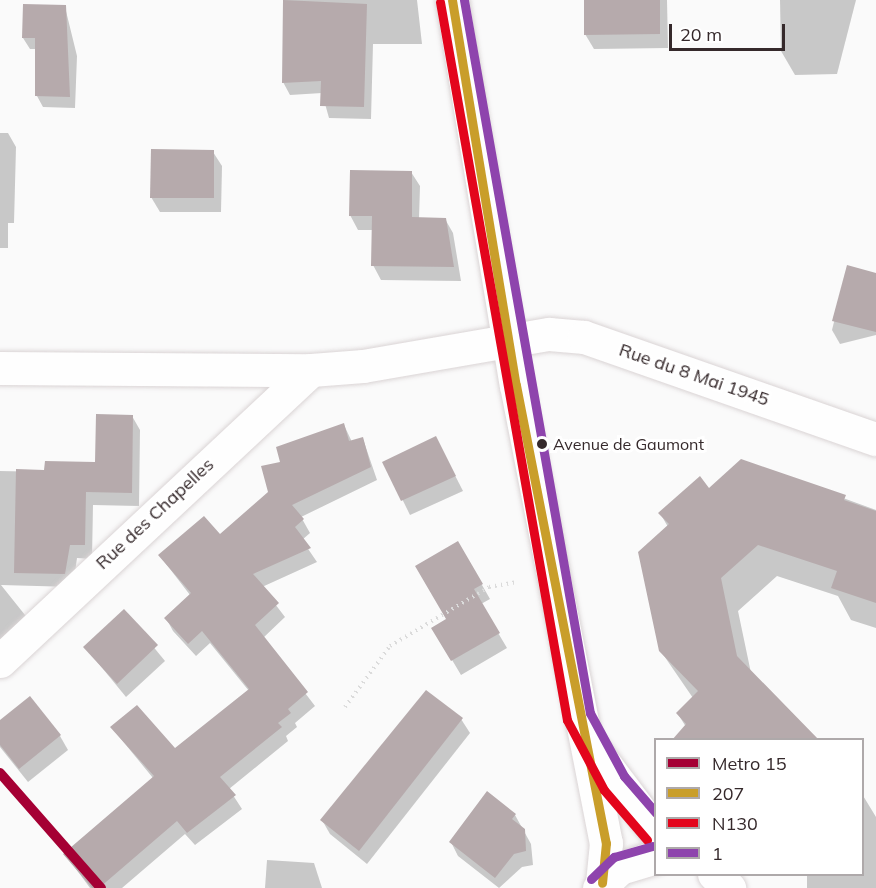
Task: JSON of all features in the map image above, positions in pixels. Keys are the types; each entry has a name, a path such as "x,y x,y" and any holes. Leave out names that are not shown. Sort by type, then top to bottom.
{"street":[{"path":"452,0 509,340 579,717 606,843 601,885"},
{"name":"Rue du 8 Mai 1945","path":"509,340 584,337 876,440"},
{"path":"0,368 311,370 363,366 509,340"},
{"name":"Rue des Chapelles","path":"0,661 311,370"},
{"path":"579,717 614,783 654,830"},
{"path":"601,885 620,868 654,858"},
{"path":"716,876 729,888"}],"path":[{"path":"345,707 390,646 489,587 514,583"}],"building":[{"path":"283,0 367,4 364,107 320,106 321,81 282,83"},
{"path":"584,0 660,0 660,34 584,35"},
{"path":"23,4 66,5 70,97 35,96 35,38 22,38"},
{"path":"151,149 214,150 214,198 150,198"},
{"path":"350,170 412,171 412,217 446,218 454,267 371,266 372,216 349,216"},
{"path":"847,265 876,273 876,332 832,321"},
{"path":"96,414 133,415 132,493 86,492 85,545 70,545 65,574 14,573 16,469 44,470 45,461 95,462"},
{"path":"344,423 349,441 363,437 371,467 292,505 304,519 295,527 311,548 253,574 279,603 255,625 308,692 288,709 291,713 278,723 282,727 220,777 236,795 187,833 177,821 99,888 92,888 63,854 154,776 110,727 137,705 175,748 249,689 202,631 188,644 164,618 191,593 158,555 204,516 220,534 268,492 261,466 280,462 276,447"},
{"path":"436,436 456,476 401,501 382,462"},
{"path":"741,459 846,495 844,500 876,511 876,603 831,588 837,571 758,545 721,578 737,656 817,738 674,738 686,724 676,713 698,691 659,651 638,552 669,524 658,513 700,476 709,488"},
{"path":"458,541 483,584 474,589 500,633 451,661 431,628 446,619 415,566"},
{"path":"124,609 158,645 117,684 83,647"},
{"path":"426,690 463,718 359,851 320,820"},
{"path":"30,696 61,735 19,769 0,745 0,720"},
{"path":"487,791 516,814 512,819 525,829 526,851 514,854 495,878 449,842"}],"metro line":[{"name":"15","path":"0,773 101,888"}],"transit line":[{"name":"207","path":"452,0 516,385 606,843 602,883"},
{"name":"1","path":"464,0 590,713 624,776 654,811"},
{"name":"N130","path":"440,2 567,720 604,790 647,840"},
{"name":"1","path":"591,879 614,857 652,846"}],"place":[{"name":"Avenue de Gaumont","path":"542,444"}]}
